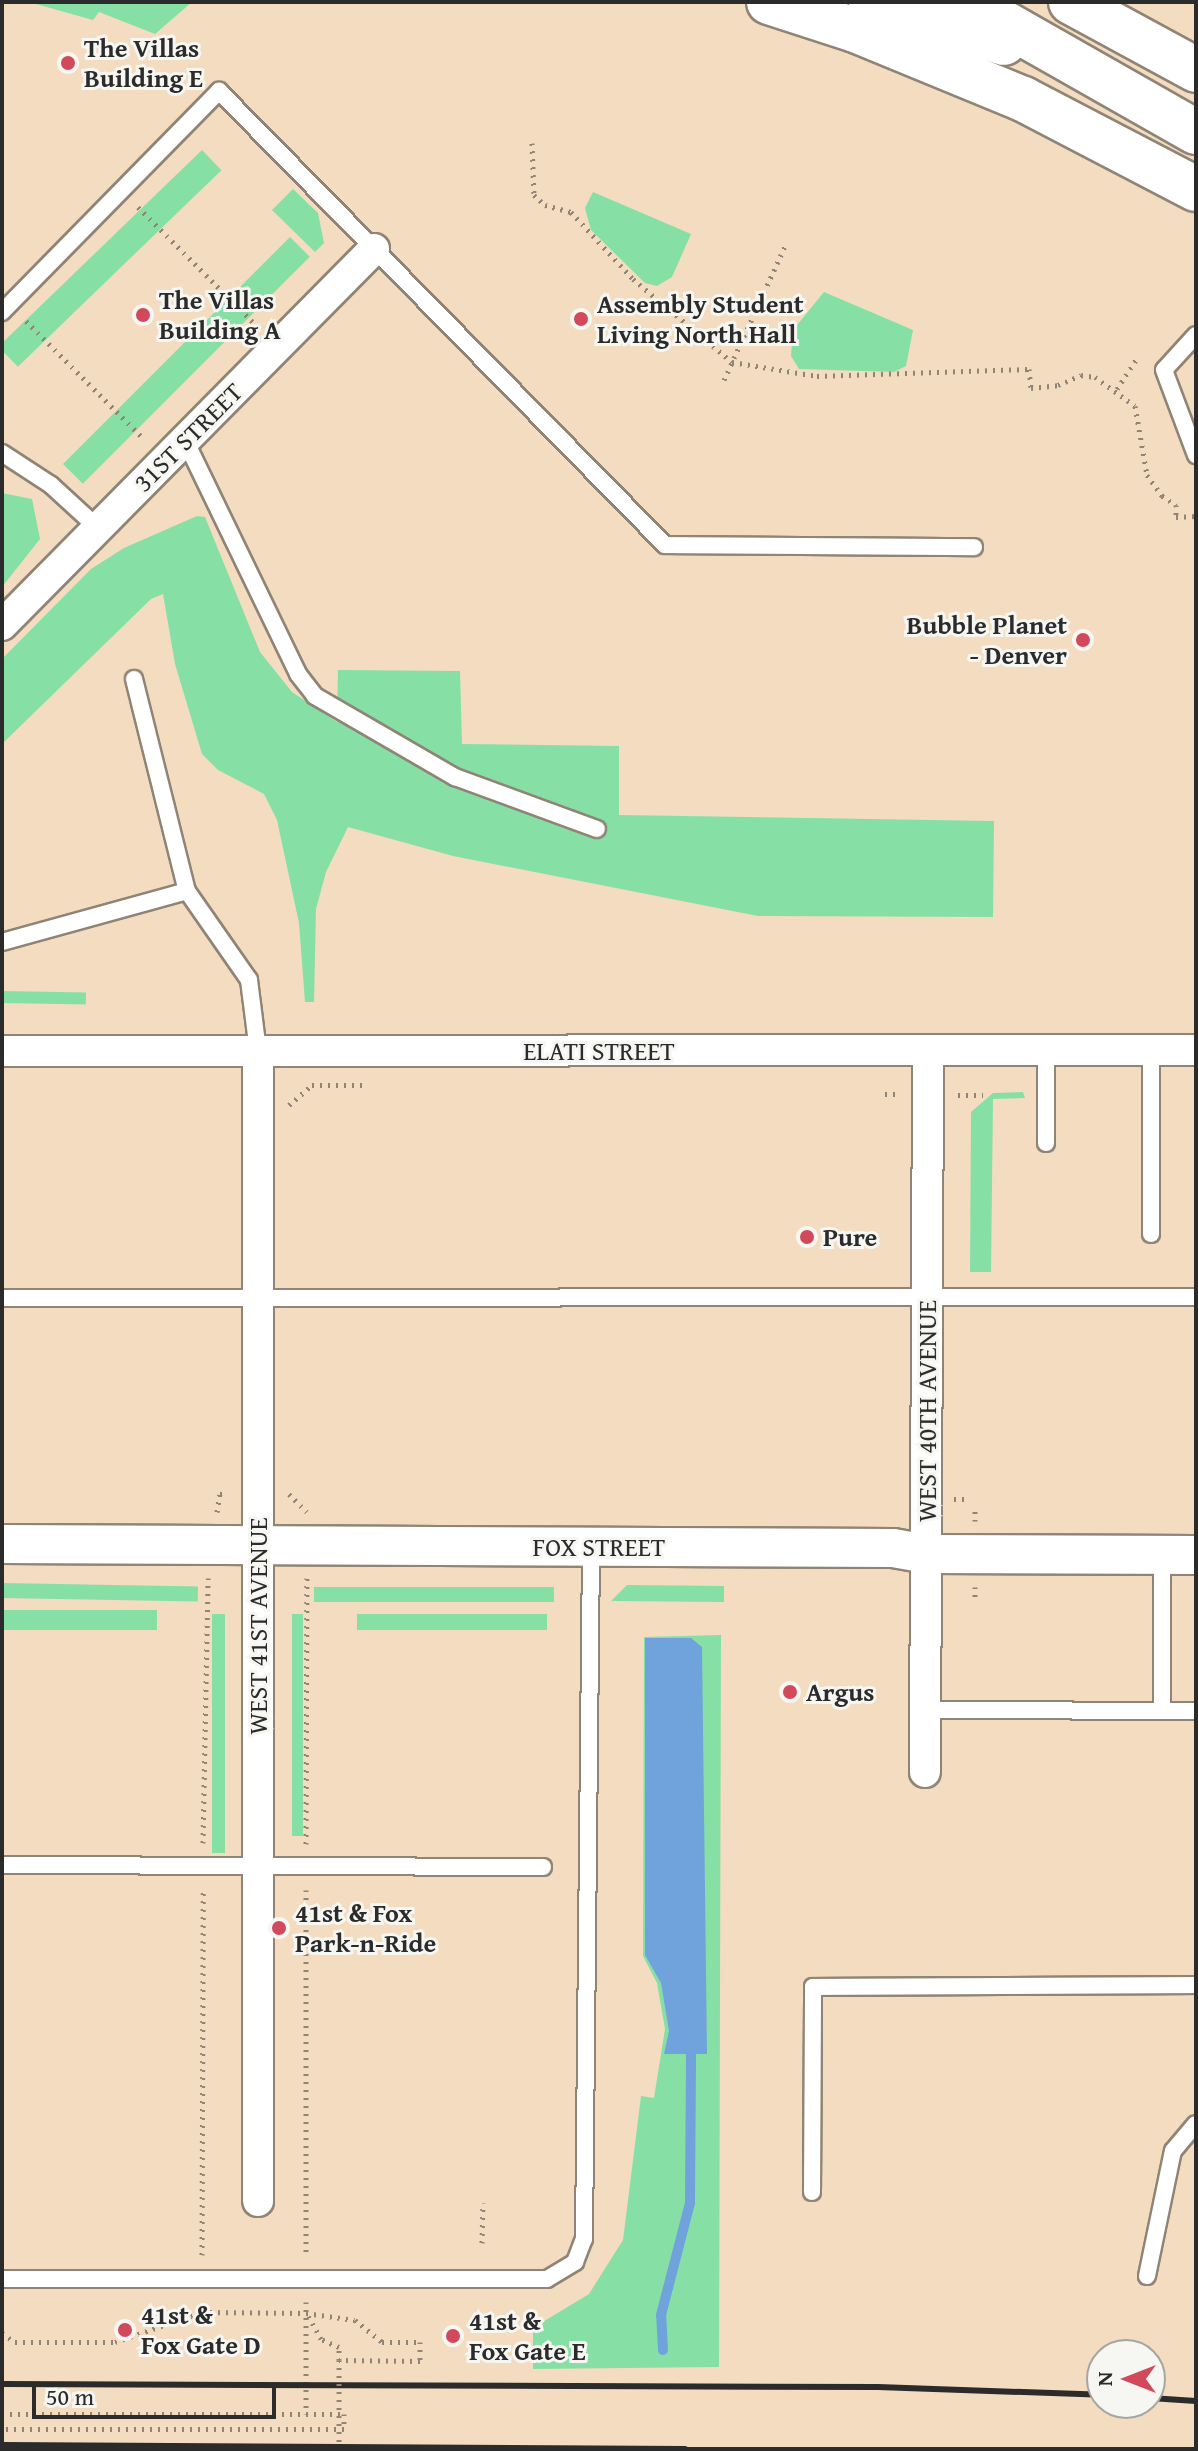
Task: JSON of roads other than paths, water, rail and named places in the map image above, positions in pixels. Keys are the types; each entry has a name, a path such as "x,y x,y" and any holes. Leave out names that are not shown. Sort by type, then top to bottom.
{"highway":[{"path":"769,2 855,30 1009,93 1196,189"},
{"path":"871,2 1067,62"},
{"path":"967,2 1067,62 1196,132"},
{"path":"1071,2 1196,70"}],"street":[{"name":"31ST STREET","path":"2,625 374,249"},
{"name":"WEST 40TH AVENUE","path":"925,1772 928,1050"},
{"name":"ELATI STREET","path":"2,1051 1196,1050"},
{"name":"WEST 41ST AVENUE","path":"258,1051 258,2201"},
{"name":"FOX STREET","path":"2,1544 893,1548 927,1554 1179,1555"}],"lane":[{"path":"2,312 219,91 665,545 974,547"},
{"path":"1196,335 1164,370 1196,455"},
{"path":"185,440 298,674 315,696 455,777 597,829"},
{"path":"2,453 51,485 98,528"},
{"path":"134,679 187,891 249,980 258,1051"},
{"path":"2,942 187,891"},
{"path":"1046,1050 1046,1143"},
{"path":"1151,1050 1151,1234"},
{"path":"2,1298 1196,1297"},
{"path":"2,2279 547,2279 565,2272 582,2249 591,1547"},
{"path":"1162,1711 1179,1555"},
{"path":"926,1710 1196,1711"},
{"path":"2,1865 543,1867"},
{"path":"812,2192 813,1987 1196,1985"},
{"path":"1147,2276 1173,2151 1196,2124"}],"water":[{"path":"645,1638 691,1638 702,1647 707,2054 664,2054 669,2031 661,1983 645,1955"}],"waterway":[{"path":"663,2350 661,2315 690,2203 691,2041"}],"railway":[{"path":"2,2384 878,2387 1086,2394"},
{"path":"1166,2399 1196,2401"},
{"path":"2,2445 685,2449"}],"place":[{"name":"The Villas Building E","path":"68,63"},
{"name":"The Villas Building A","path":"143,315"},
{"name":"Assembly Student Living North Hall","path":"581,319"},
{"name":"Bubble Planet - Denver","path":"1083,640"},
{"name":"Pure","path":"807,1237"},
{"name":"Argus","path":"790,1692"},
{"name":"41st & Fox Park-n-Ride","path":"279,1928"},
{"name":"41st & Fox Gate D","path":"125,2330"},
{"name":"41st & Fox Gate E","path":"453,2336"}]}
